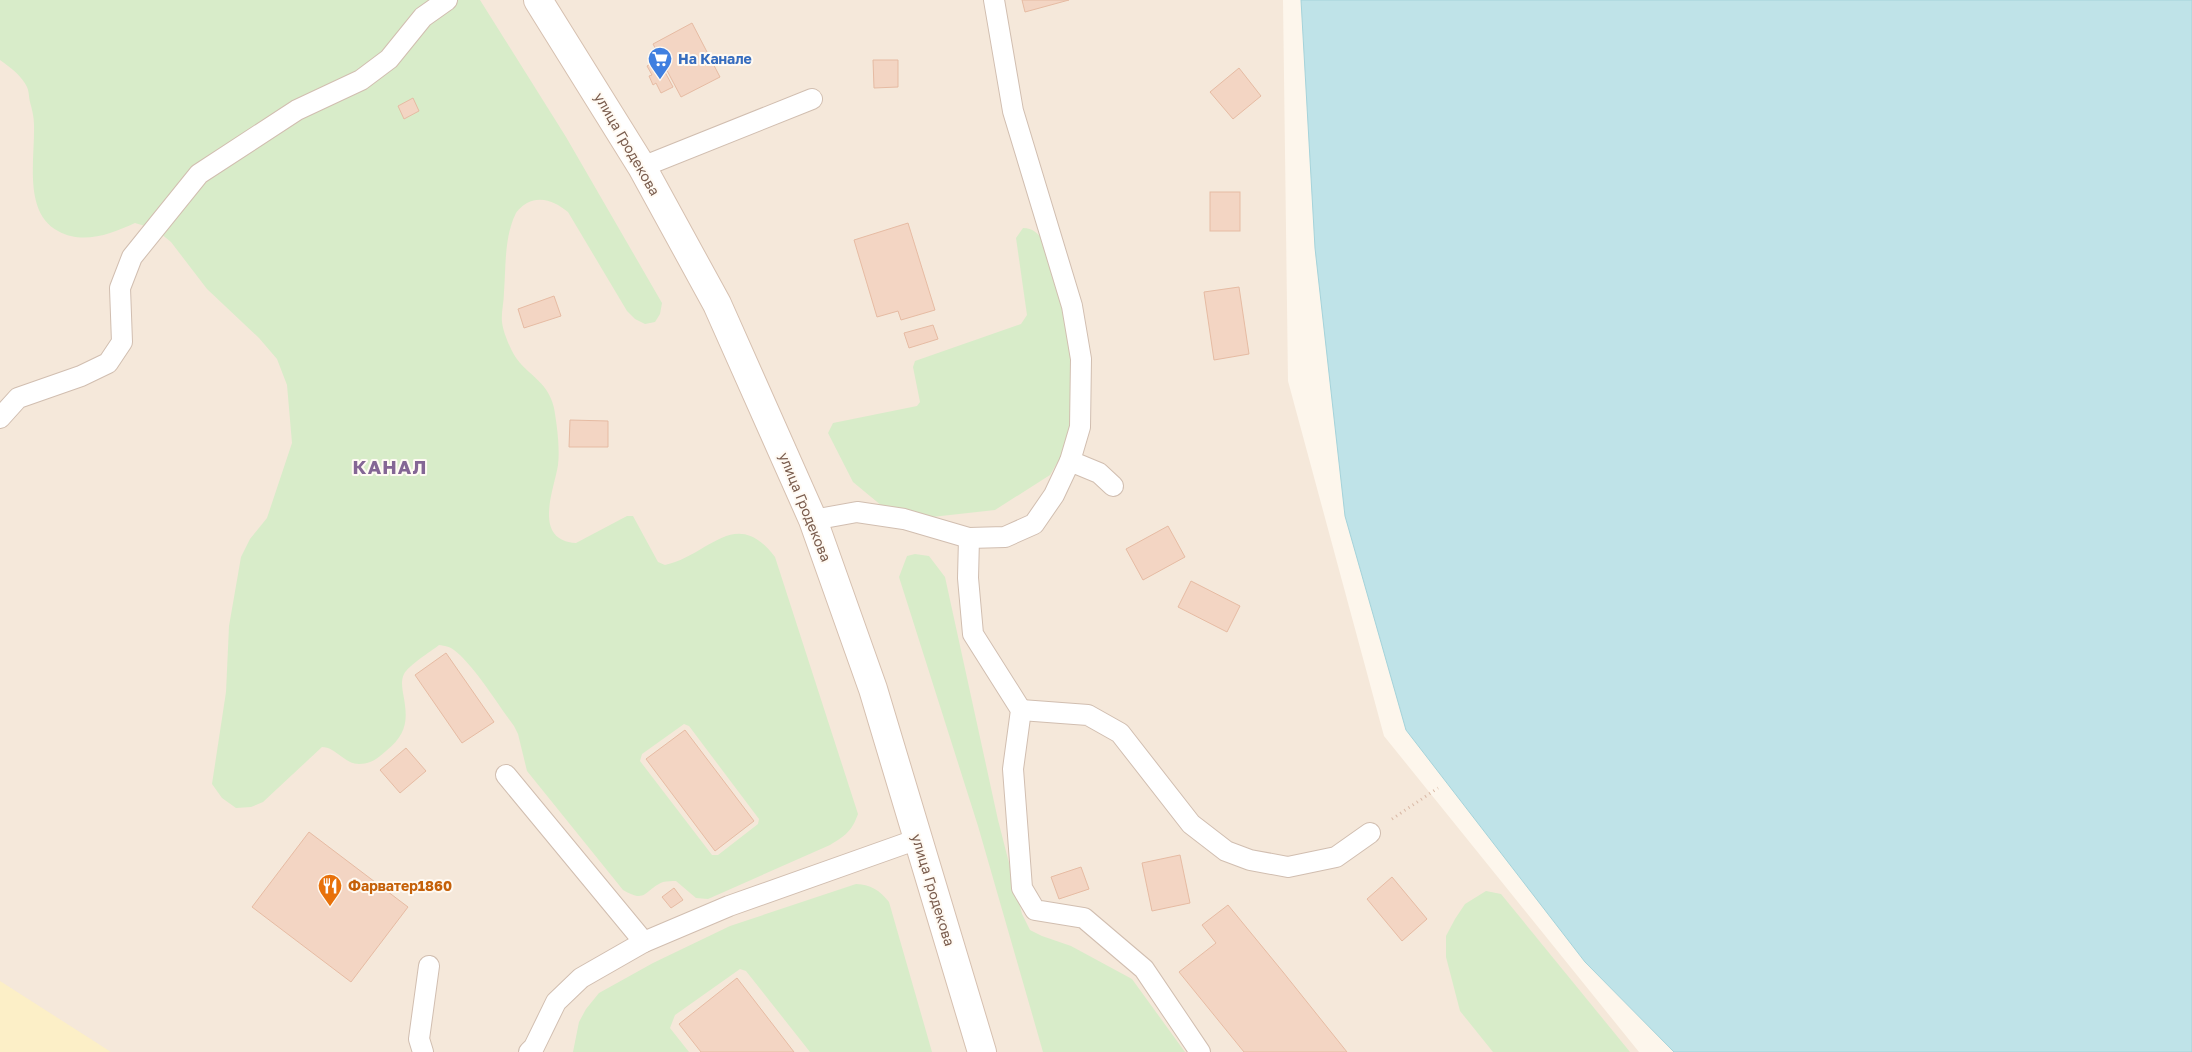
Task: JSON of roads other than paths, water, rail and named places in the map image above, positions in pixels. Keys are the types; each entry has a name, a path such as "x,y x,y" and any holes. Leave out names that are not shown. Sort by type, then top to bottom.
{"main road":[{"name":"улица Гродекова","path":"538,0 642,167 717,304 813,520 872,689 982,1052"}],"lane":[{"path":"0,418 18,398 81,376 108,363 122,342 120,288 132,257 199,174 297,110 361,80 389,59 423,17 447,0"},
{"path":"813,520 857,512 904,519 969,538 1005,537 1034,524 1054,495 1070,461 1080,427 1081,360 1072,306 1013,111 994,0"},
{"path":"642,167 812,99"},
{"path":"1070,461 1099,473 1113,486"},
{"path":"969,538 968,578 973,634 1021,710 1013,769 1022,888 1035,910 1084,918 1144,969 1200,1052"},
{"path":"1021,710 1088,715 1120,733 1191,824 1226,851 1250,860 1288,868 1336,857 1370,833"},
{"path":"506,775 644,942"},
{"path":"529,1052 534,1047 556,1002 580,978 644,942 729,906 918,839"},
{"path":"423,1052 419,1039 429,966"}],"water":[{"path":"1301,0 2192,0 2192,1052 1674,1052 1585,962 1406,730 1345,516 1315,248"}],"place":[{"name":"На Канале","path":"660,80"},
{"name":"Фарватер1860","path":"330,907"}],"district":[{"name":"КАНАЛ","path":"390,467"}]}
